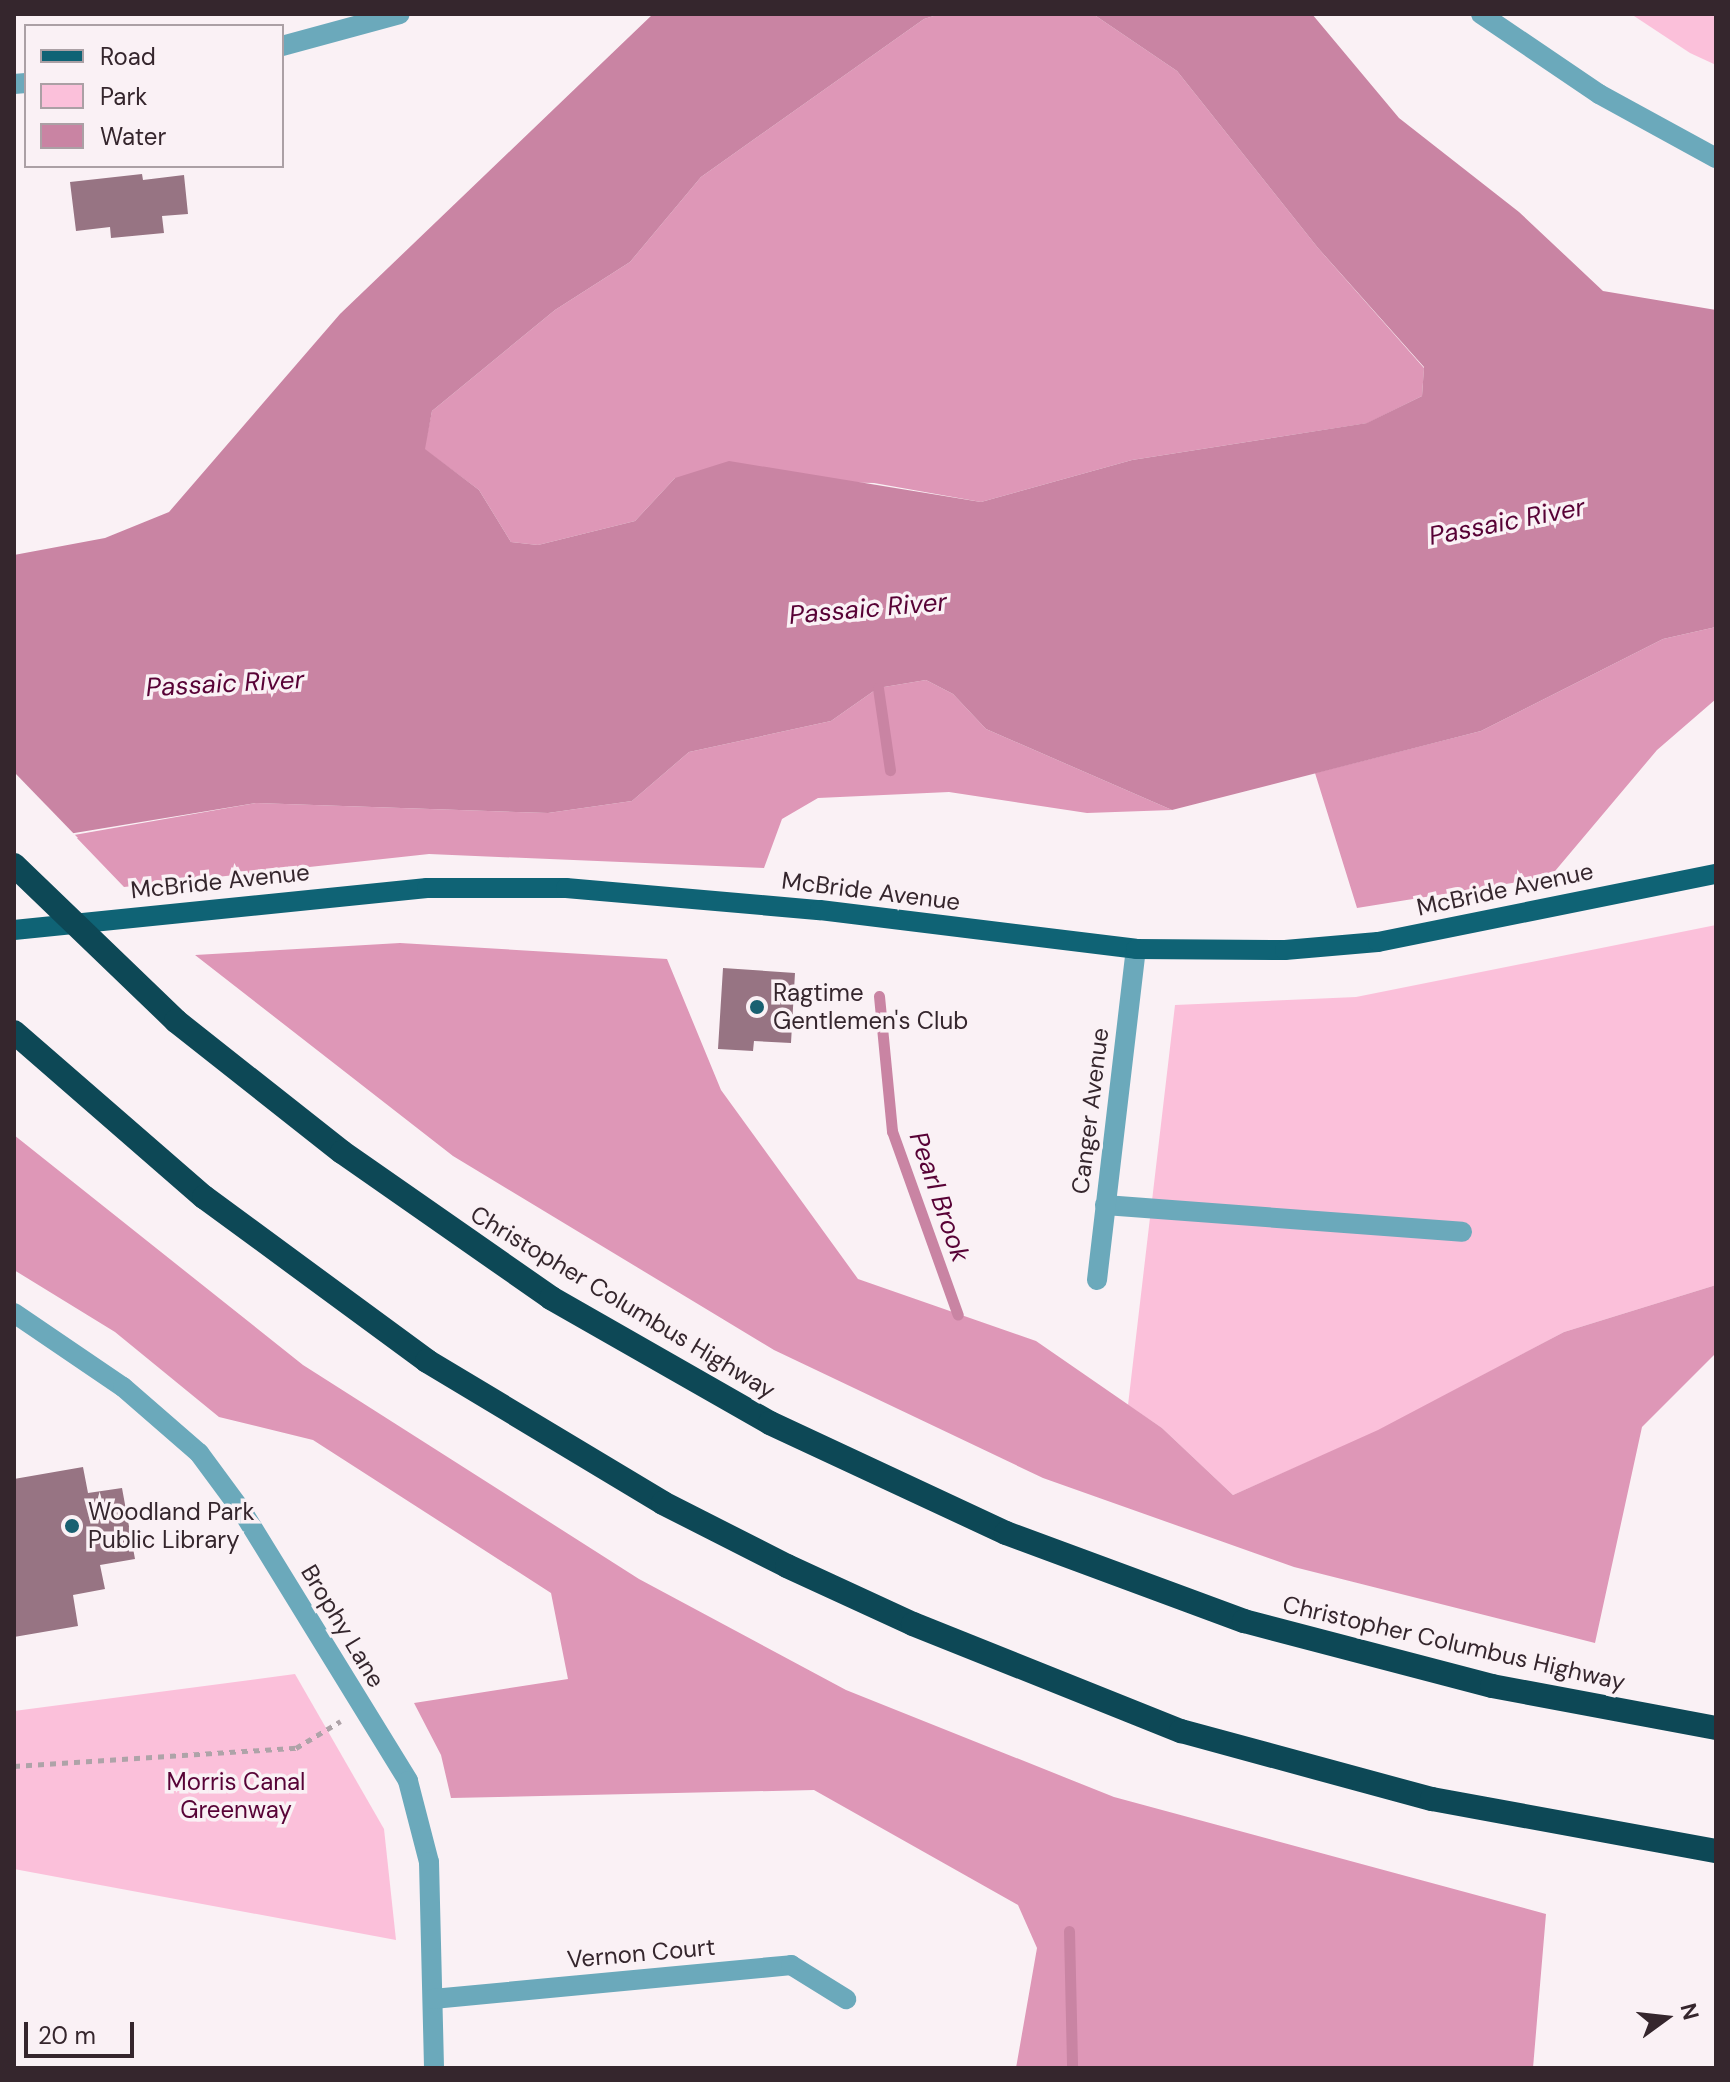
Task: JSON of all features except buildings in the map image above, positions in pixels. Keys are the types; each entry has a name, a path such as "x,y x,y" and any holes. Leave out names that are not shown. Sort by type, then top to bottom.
{"highway":[{"name":"Christopher Columbus Highway","path":"14,865 176,1021 342,1152 551,1298 661,1364 888,1482 1124,1579 1244,1621 1492,1686 1716,1728"},
{"path":"20,1038 204,1197 427,1361 663,1503 787,1566 913,1624 1181,1731 1432,1799 1716,1851"}],"main road":[{"name":"McBride Avenue","path":"14,930 427,888 566,888 820,910 1136,949 1285,950 1378,942 1716,874"}],"street":[{"path":"284,45 400,14"},
{"path":"1481,14 1599,94 1716,158"},
{"name":"Canger Avenue","path":"1097,1280 1136,949"},
{"path":"1105,1205 1462,1232"},
{"name":"Brophy Lane","path":"14,1313 123,1387 199,1453 244,1514 408,1781 429,1862 434,2068"},
{"name":"Vernon Court","path":"433,1999 791,1965 846,1999"}],"path":[{"path":"14,1766 296,1748 364,1709"}],"green space":[{"path":"1631,14 1716,14 1716,65 1690,53"},
{"path":"1716,925 1716,1285 1564,1332 1378,1431 1233,1495 1162,1428 1128,1405 1175,1005 1356,997"},
{"name":"Morris Canal Greenway","path":"295,1674 384,1829 396,1940 14,1869 14,1711"}],"shaded area":[{"path":"940,14 1093,14 1177,71 1318,248 1424,368 1422,396 1368,423 1132,460 981,502 874,483 675,478 635,521 538,545 511,542 479,490 424,449 432,411 555,310 630,262 701,177 924,19"},
{"path":"1716,627 1716,699 1657,750 1550,877 1357,908 1315,773 1481,731 1663,639"},
{"path":"926,680 953,694 986,729 1172,810 1087,813 949,792 818,798 782,819 764,868 429,854 124,887 74,835 256,803 548,813 632,801 689,752 831,721 878,688"},
{"path":"400,943 667,959 721,1090 858,1279 1036,1341 1162,1428 1233,1495 1378,1430 1564,1332 1716,1285 1716,1353 1642,1427 1595,1643 1294,1567 1043,1478 774,1350 453,1156 195,955"},
{"path":"14,1135 303,1365 639,1579 846,1690 1114,1797 1546,1914 1533,2068 1016,2068 1037,1948 1018,1905 814,1790 451,1798 441,1755 414,1703 568,1679 551,1593 313,1440 219,1417 115,1332 14,1270"}],"water":[{"name":"Passaic River","path":"653,14 940,14 924,19 701,177 630,262 555,310 432,411 425,449 479,490 511,542 538,545 635,521 675,478 729,461 981,502 1132,460 1367,423 1422,396 1424,367 1318,248 1177,71 1093,14 1312,14 1399,118 1519,212 1603,291 1716,310 1716,627 1663,639 1481,731 1172,810 986,729 953,694 926,680 878,688 831,721 689,752 632,801 548,813 256,803 14,843 14,555 105,538 169,512 340,314"}],"pier":[{"path":"14,772 78,838 14,847"}],"waterway":[{"name":"Pearl Brook","path":"878,688 890,770"},
{"name":"Pearl Brook","path":"879,996 892,1131 958,1315"},
{"name":"Pearl Brook","path":"1069,1931 1072,2068"}],"place":[{"name":"Ragtime Gentlemen's Club","path":"757,1007"},
{"name":"Woodland Park Public Library","path":"72,1526"}]}
